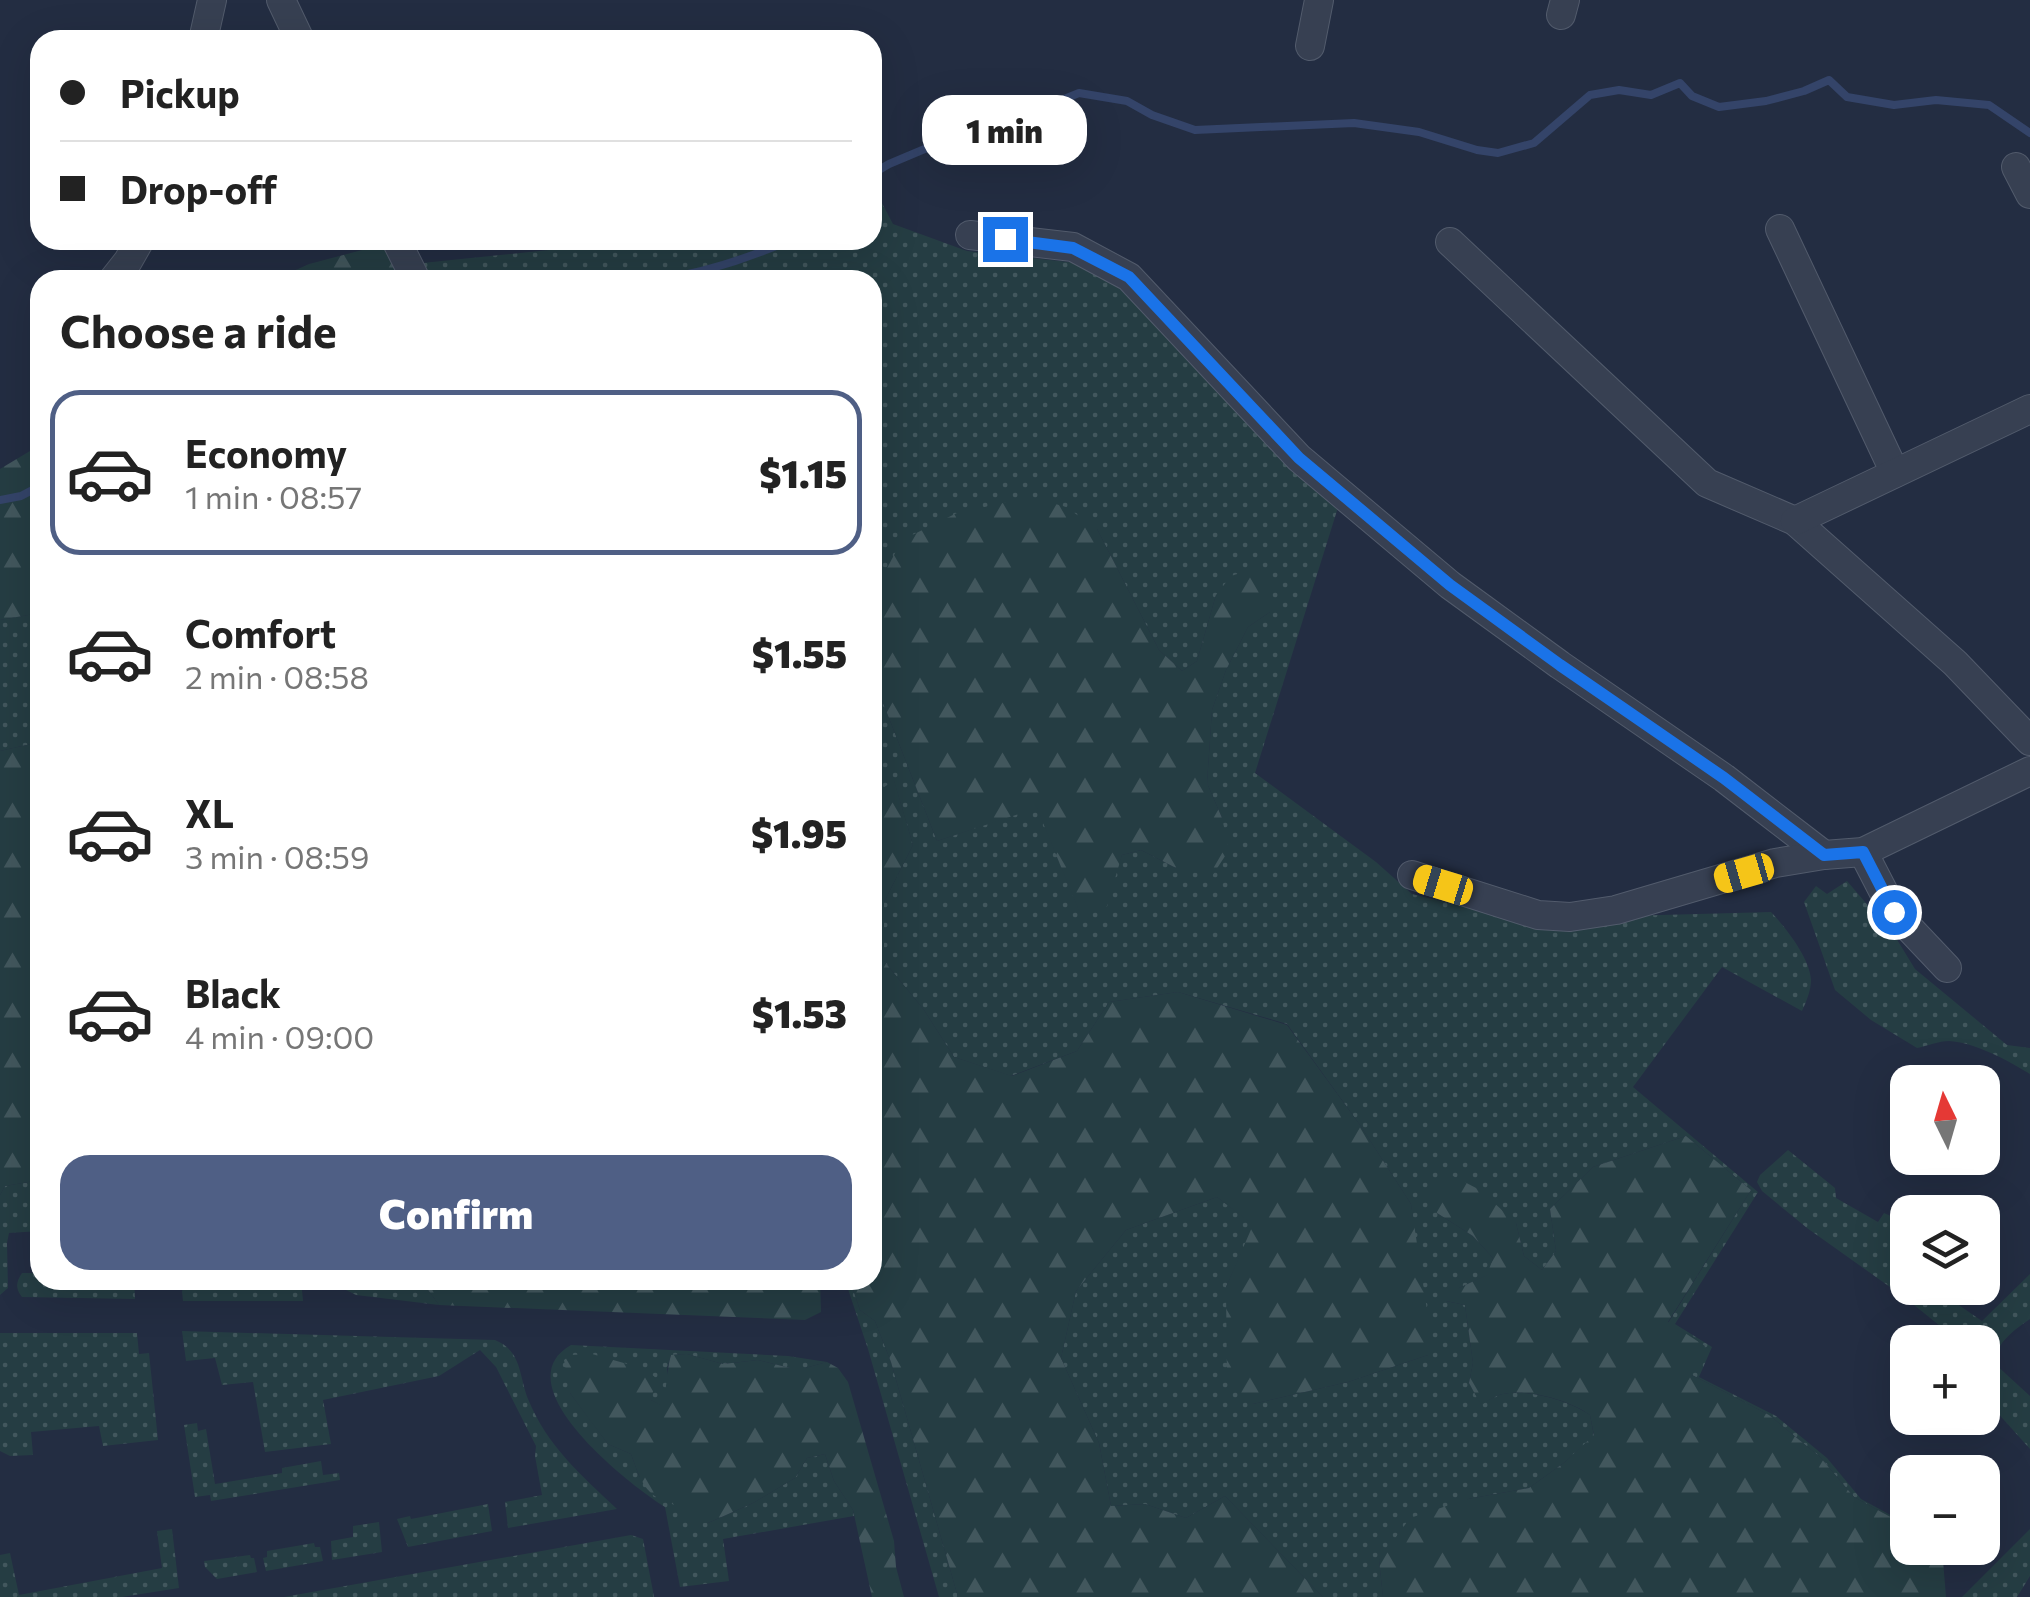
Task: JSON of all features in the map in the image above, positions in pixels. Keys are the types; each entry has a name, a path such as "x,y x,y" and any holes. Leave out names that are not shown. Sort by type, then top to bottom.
{"street":[{"path":"205,30 212,0"},
{"path":"280,0 295,30"},
{"path":"1310,46 1319,0"},
{"path":"2016,167 2030,194"},
{"path":"1780,229 1894,474"},
{"path":"970,235 1073,248 1129,277 1299,458 1450,585 1724,778 1824,855"},
{"path":"1450,242 1707,482 1795,521 1955,663 2030,741"},
{"path":"1795,521 2030,409"},
{"path":"1412,876 1538,915 1570,917 1616,910 1775,864 1863,852 2030,772"},
{"path":"1863,852 1894,912 1947,968"}],"green space":[{"path":"882,203 893,224 967,251 1095,265 1340,501 1255,773 1376,862 1412,894 1514,919 1771,912 1790,934 1810,971 1809,992 1802,1011 1722,967 1633,1087 1758,1192 1675,1324 1712,1347 1699,1377 1776,1416 1827,1458 1861,1499 1890,1517 1854,1497 1820,1457 1769,1415 1692,1375 1668,1323 1751,1190 1686,1136 1593,1167 1550,1209 1556,1251 1542,1270 1524,1256 1516,1223 1437,1213 1473,1236 1493,1258 1488,1275 1459,1288 1446,1301 1465,1305 1473,1363 1469,1383 1481,1404 1514,1393 1549,1397 1590,1415 1594,1436 1529,1488 1468,1499 1379,1560 1383,1597 1323,1597 1225,1496 1186,1518 1145,1504 1111,1506 1099,1443 1061,1358 1076,1291 1126,1230 1217,1197 1254,1225 1226,1287 1253,1404 1348,1382 1428,1355 1411,1204 1287,1024 1178,992 1109,1002 1077,1051 1011,1076 954,1057 924,1010 884,961 884,902 913,845 894,781 882,790 882,700 937,841 1037,807 1079,910 1114,876 1122,855 1141,850 1176,868 1222,818 1207,783 1212,710 1226,670 1248,627 1270,612 1216,595 1197,661 1182,671 1159,650 1097,529 882,587 882,270 426,270 422,263 549,250 882,250"},
{"path":"362,250 392,250 401,270 296,270"},
{"path":"30,451 30,615 0,620 0,469"},
{"path":"1031,497 1066,507 1097,529 1159,650 1182,671 1197,661 1216,595 1231,576 1259,567 1273,580 1270,612 1248,627 1226,670 1212,710 1207,783 1222,818 1229,850 1212,876 1176,868 1141,850 1122,855 1106,909 1079,911 1037,808 937,841 882,700 882,578 902,540 957,513"},
{"path":"30,615 30,744 0,751 0,620"},
{"path":"30,744 30,1182 5,1186 0,1195 0,751"},
{"path":"894,780 913,845 884,902 884,961 924,1010 954,1057 1012,1076 1077,1051 1109,1002 1178,992 1287,1025 1360,1125 1411,1204 1428,1317 1428,1355 1348,1382 1253,1404 1227,1382 1226,1287 1253,1225 1217,1197 1126,1230 1076,1291 1061,1358 1099,1443 1111,1506 1145,1504 1186,1518 1225,1496 1323,1597 958,1597 891,1362 875,1321 860,1310 853,1290 882,1290 882,789"},
{"path":"1847,881 1896,938 1915,969 2007,1045 2030,1048 2030,1074 1991,1053 1959,1042 1917,1048 1871,1020 1835,990 1804,902 1816,886 1827,894"},
{"path":"1686,1136 1751,1190 1668,1322 1705,1346 1692,1375 1769,1415 1820,1457 1854,1497 1890,1517 1890,1565 1943,1565 1946,1597 1383,1597 1379,1560 1410,1518 1468,1499 1529,1488 1594,1435 1590,1415 1549,1397 1503,1394 1481,1405 1469,1383 1473,1363 1465,1305 1446,1301 1439,1293 1487,1275 1493,1258 1473,1236 1437,1213 1424,1189 1447,1173 1480,1190 1516,1223 1524,1256 1542,1270 1556,1251 1550,1209 1593,1167"},
{"path":"1788,1150 1835,1188 1836,1198 1878,1222 1884,1213 1890,1216 1890,1287 1762,1191 1757,1182"},
{"path":"30,1182 30,1232 9,1233 8,1288 0,1295 0,1195 5,1186"},
{"path":"22,1273 30,1273 30,1290 135,1290 135,1299 22,1297 18,1279"},
{"path":"2030,1274 2030,1319 2000,1347 2000,1325 1939,1325 1914,1305 1959,1305 1982,1321"},
{"path":"302,1290 303,1301 183,1301 182,1291"},
{"path":"346,1290 428,1290 439,1305 356,1295"},
{"path":"428,1290 820,1290 821,1312 805,1320 439,1305"},
{"path":"848,1290 853,1290 860,1310 875,1321 891,1362 958,1597 939,1597"},
{"path":"182,1331 495,1340 515,1357 528,1399 555,1446 617,1509 508,1528 505,1502 542,1495 536,1446 496,1367 480,1350 439,1376 323,1400 331,1444 265,1452 253,1382 222,1385 215,1358 186,1361"},
{"path":"0,1333 137,1333 139,1354 149,1353 158,1440 103,1446 99,1426 31,1432 33,1455 10,1456 0,1451"},
{"path":"571,1345 788,1356 827,1362 790,1368 758,1360 723,1364 687,1354 671,1355 662,1406 651,1400 570,1393 608,1444 631,1454 639,1476 670,1501 708,1523 795,1478 807,1458 825,1454 834,1481 854,1516 723,1539 729,1581 680,1587 665,1507 601,1457 561,1408 551,1384 554,1363"},
{"path":"592,1354 645,1369 656,1378 651,1400 661,1405 671,1355 687,1354 723,1364 758,1360 790,1368 827,1362 838,1368 848,1382 894,1541 904,1597 872,1597 853,1510 834,1481 825,1454 807,1458 795,1478 708,1523 694,1521 682,1509 656,1497 644,1485 631,1454 608,1444 570,1393 564,1360 571,1355"},
{"path":"2000,1368 2030,1396 2030,1449 2000,1416"},
{"path":"197,1423 198,1431 206,1429 215,1484 282,1473 282,1468 321,1461 323,1475 339,1473 340,1480 211,1501 210,1495 195,1497 184,1425"},
{"path":"488,1504 492,1531 408,1547 397,1519 411,1519"},
{"path":"379,1522 382,1552 332,1560 331,1541 353,1537 353,1526"},
{"path":"172,1529 179,1588 122,1597 0,1597 0,1555 10,1553 19,1595 162,1568 157,1531"},
{"path":"2030,1529 2030,1576 2017,1597 1962,1597 1994,1565 2000,1565 2000,1559"},
{"path":"631,1535 643,1539 654,1597 284,1597"},
{"path":"314,1543 320,1547 323,1561 266,1571 263,1558 267,1551"},
{"path":"250,1555 257,1572 217,1579 205,1567 204,1561"}],"waterway":[{"path":"882,168 975,120 1010,121 1079,93 1127,101 1152,115 1195,130 1354,123 1419,132 1498,153 1534,143 1590,95 1619,90 1651,95 1680,83 1692,96 1719,107 1766,101 1829,80 1847,97 1894,105 1936,100 1989,105 2030,133"},
{"path":"702,270 765,250"},
{"path":"0,500 30,491"}],"route":[{"path":"1005,239 1073,248 1129,277 1299,458 1450,585 1724,778 1824,855 1863,852 1894,912"}]}
